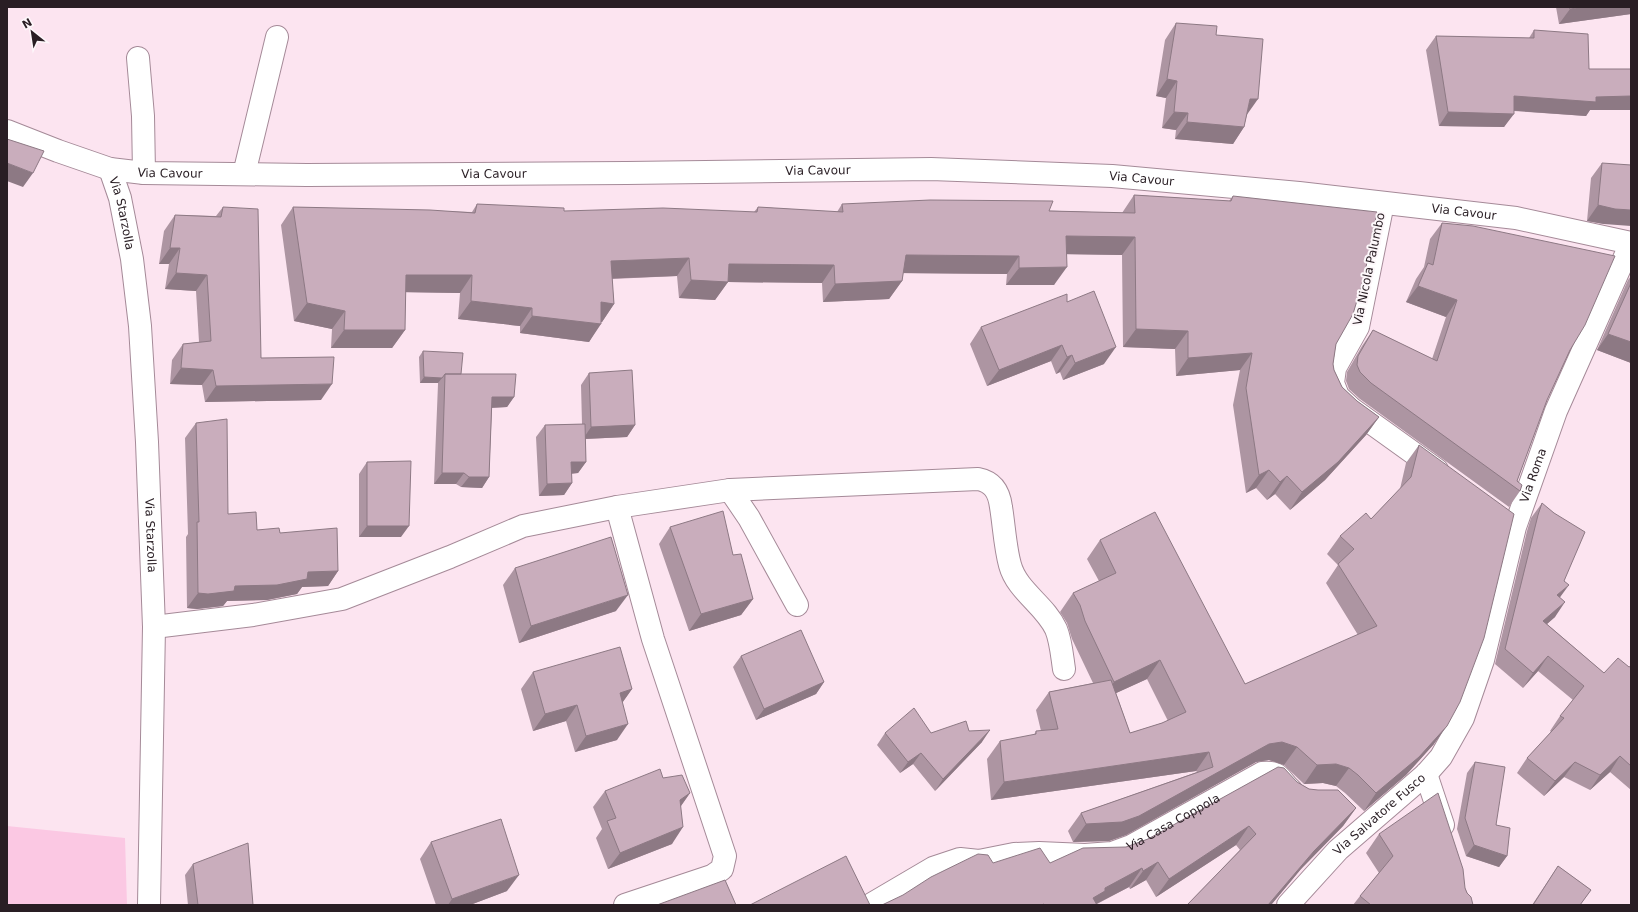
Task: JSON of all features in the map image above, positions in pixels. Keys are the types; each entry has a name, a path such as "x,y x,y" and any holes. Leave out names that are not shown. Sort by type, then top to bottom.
{"street":[{"path":"244,174 277,37"},
{"path":"138,58 143,116 144,173"},
{"name":"Via Cavour","path":"7,131 58,152 110,169 144,173 627,173 931,169 1112,176 1299,193 1516,218 1631,243"},
{"name":"Via Starzolla","path":"110,169 120,198 132,259 140,326 154,627 149,905"},
{"name":"Via Nicola Palumbo","path":"1384,203 1358,327 1335,368 1333,383 1338,396 1352,409 1453,482"},
{"name":"Via Roma","path":"1463,718 1482,660 1515,527 1556,411 1631,243"},
{"path":"154,627 253,615 342,599 450,557 523,526 617,507 730,490 978,479 988,481 994,487 1000,504 1010,565 1018,582 1046,613 1056,630 1064,669"},
{"path":"730,490 749,518 797,605"},
{"path":"617,507 653,639 725,856 722,868 712,876 625,905"},
{"path":"1497,513 1515,527"},
{"name":"Via Salvatore Fusco","path":"1288,905 1338,850 1426,774 1441,757 1463,718"},
{"name":"Via Casa Coppola","path":"870,905 933,868 960,859 979,861 1021,853 1085,855 1112,853 1131,846 1262,773 1272,772 1281,778 1287,787 1298,795 1309,797"},
{"path":"1426,774 1448,841"},
{"path":"1347,813 1363,829"}],"shaded area":[{"path":"7,826 125,838 127,905 7,905"}],"building":[{"path":"1569,7 1583,7 1570,9"},
{"path":"1176,23 1217,26 1216,35 1263,39 1258,99 1250,99 1244,127 1187,122 1188,113 1174,112 1177,81 1167,79"},
{"path":"1534,30 1588,34 1589,69 1631,69 1631,96 1596,97 1596,102 1514,96 1514,114 1448,112 1436,36 1534,38"},
{"path":"7,139 44,151 33,173 7,163"},
{"path":"1602,163 1631,165 1631,210 1615,209 1598,205"},
{"path":"1134,195 1231,201 1233,196 1377,212 1364,277 1353,314 1336,344 1333,364 1334,370 1342,387 1357,401 1379,417 1338,462 1302,492 1287,476 1280,482 1269,470 1259,475 1246,388 1252,353 1188,358 1188,331 1136,329 1135,237 1066,236 1067,267 1019,268 1019,256 906,255 902,281 835,284 834,265 729,264 728,282 691,280 689,258 611,261 614,304 601,302 601,324 532,316 532,308 471,301 472,275 406,275 405,330 344,330 345,311 307,303 293,207 430,210 475,213 477,204 564,208 564,211 663,208 757,212 758,207 843,212 842,204 930,200 1053,201 1049,211 1135,213"},
{"path":"223,207 258,209 261,358 334,357 332,384 216,386 213,370 181,368 183,344 211,341 207,275 176,273 180,248 170,248 175,215 221,217"},
{"path":"1442,223 1473,226 1615,256 1585,325 1570,350 1547,400 1517,481 1522,485 1520,491 1371,383 1360,372 1357,365 1358,356 1373,330 1437,361 1457,300 1418,286 1428,263 1433,265"},
{"path":"1631,283 1631,342 1608,334"},
{"path":"1094,291 1116,347 1075,363 1072,355 1067,357 1062,345 999,370 981,327 1067,294 1067,302"},
{"path":"423,351 463,353 461,374 445,374 442,378 424,377"},
{"path":"632,370 635,425 591,427 589,373"},
{"path":"445,374 516,374 514,397 492,397 489,477 469,477 464,473 442,473"},
{"path":"227,419 228,514 256,512 257,530 279,528 280,533 337,528 338,571 308,572 307,579 277,585 235,586 234,591 208,594 198,593 197,522 199,522 196,423"},
{"path":"585,424 586,462 571,462 572,483 547,484 545,425"},
{"path":"1419,445 1514,514 1484,638 1460,702 1447,726 1419,757 1376,793 1349,768 1336,764 1317,765 1297,747 1282,742 1269,744 1139,816 1122,822 1086,824 1081,813 1213,767 1209,752 1004,782 1000,741 1036,734 1036,731 1058,729 1049,692 1111,680 1130,733 1162,723 1186,712 1160,660 1114,682 1085,621 1080,605 1073,593 1116,573 1100,540 1155,512 1245,684 1377,626 1338,564 1354,549 1340,536 1366,513 1371,519 1411,477"},
{"path":"411,461 409,526 367,526 367,462"},
{"path":"1542,503 1554,513 1585,532 1564,581 1569,585 1557,595 1565,602 1543,621 1604,673 1618,658 1629,667 1631,666 1631,766 1620,756 1600,775 1575,762 1555,781 1527,758 1564,718 1560,716 1584,686 1548,656 1533,673 1505,649"},
{"path":"723,511 733,555 741,554 753,599 701,614 670,527"},
{"path":"611,537 628,595 531,626 515,568"},
{"path":"801,630 824,682 764,709 741,656"},
{"path":"620,647 632,689 620,693 628,724 586,736 577,705 545,714 533,672"},
{"path":"914,708 931,733 966,721 969,731 990,730 943,779 921,753 908,762 885,733"},
{"path":"1475,762 1505,767 1496,825 1510,828 1507,856 1474,845 1465,818"},
{"path":"1278,767 1284,768 1297,782 1309,789 1338,790 1356,808 1314,851 1268,905 1187,905 1256,834 1249,826 1169,879 1158,862 1143,871 1142,868 1105,888 1105,891 1093,898 1097,905 882,905 903,895 931,877 978,854 988,855 993,863 1040,848 1050,863 1083,848 1126,847 1148,839"},
{"path":"660,769 663,778 682,775 690,793 680,800 683,827 620,853 607,821 616,818 605,791"},
{"path":"1438,793 1463,869 1465,888 1471,897 1473,905 1371,905 1360,896 1393,856 1379,834"},
{"path":"501,819 519,875 452,899 431,842"},
{"path":"248,843 253,905 198,905 193,864"},
{"path":"846,856 870,905 750,905"},
{"path":"1558,866 1591,890 1580,905 1533,905"},
{"path":"725,880 736,905 657,905"}]}
